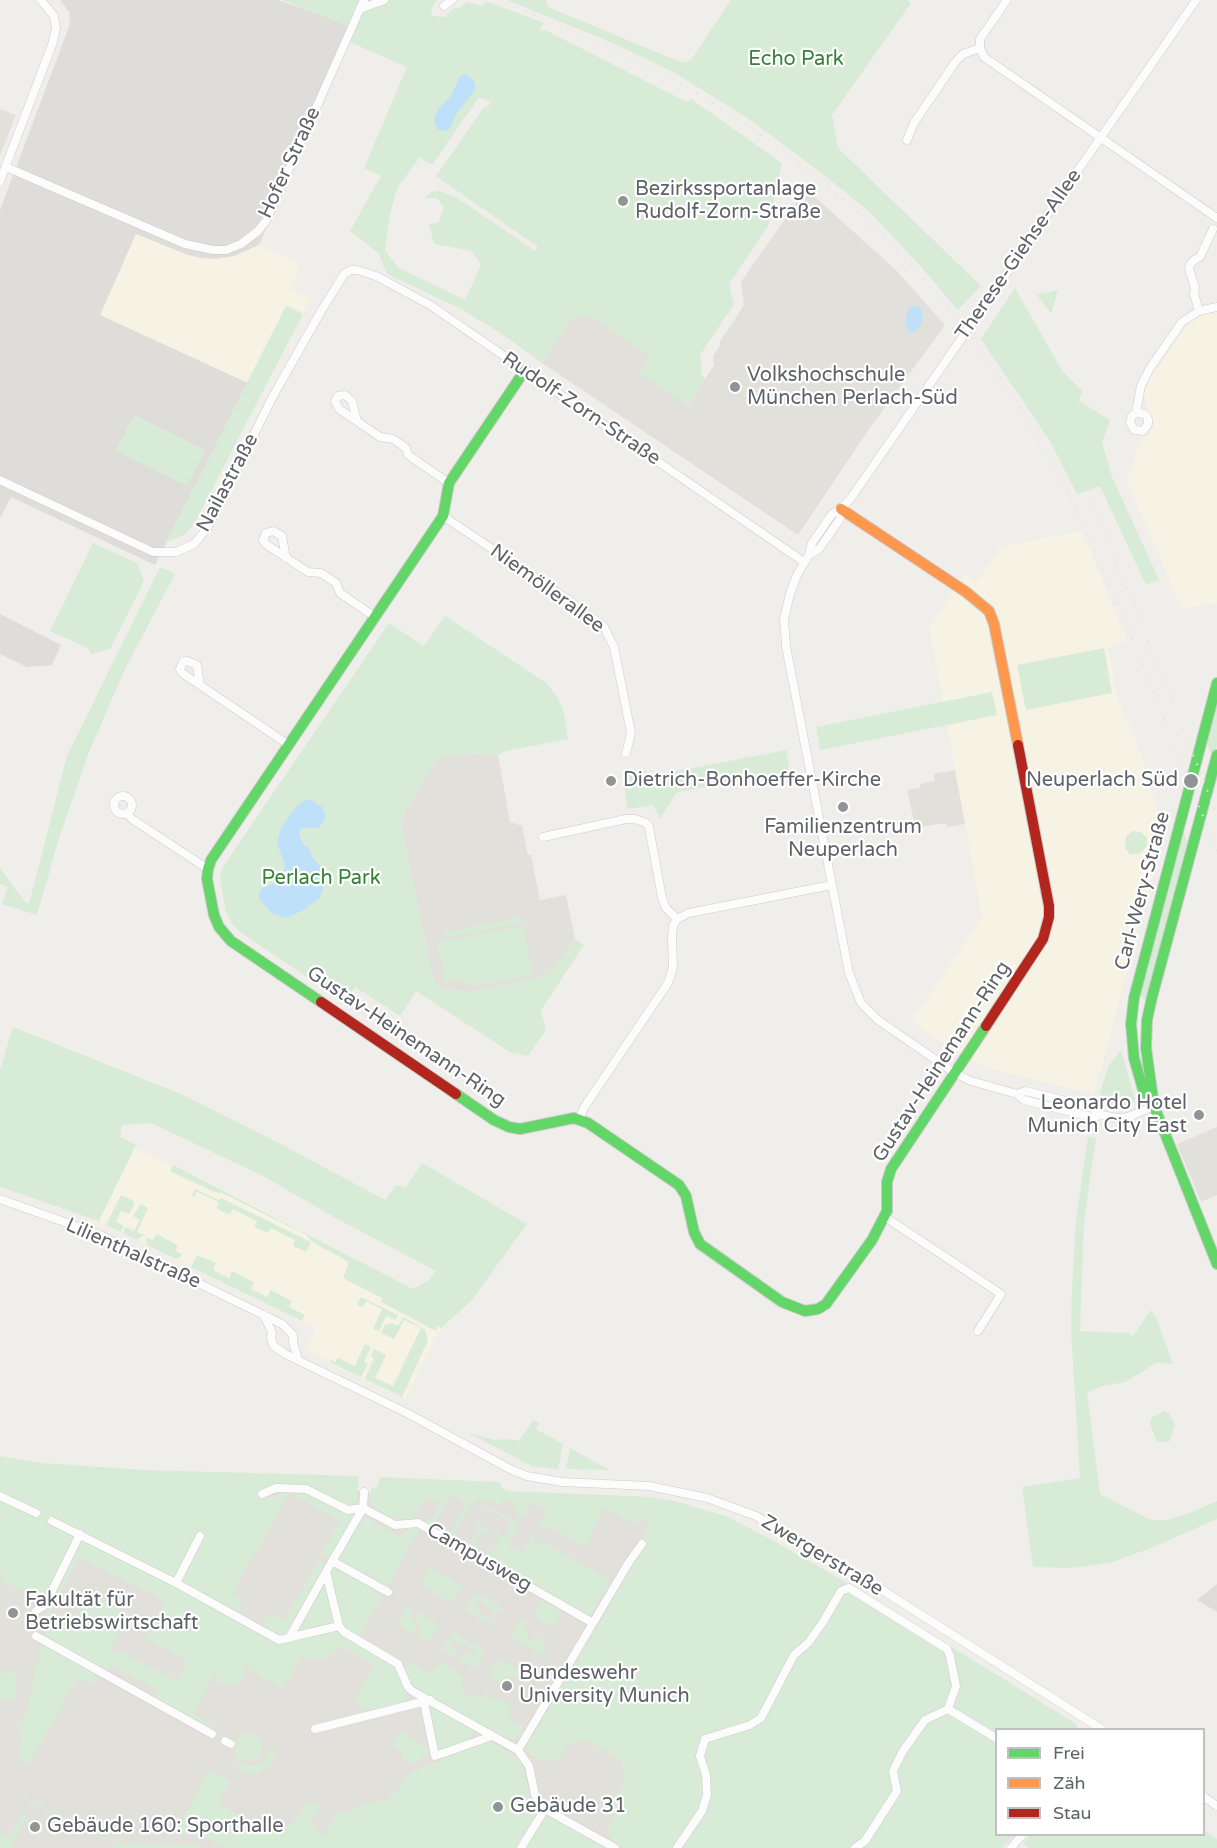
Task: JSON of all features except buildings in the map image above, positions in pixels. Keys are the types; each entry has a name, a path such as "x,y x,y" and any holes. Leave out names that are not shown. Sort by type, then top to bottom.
{"street":[{"path":"0,181 52,45 56,28 54,16 41,0"},
{"name":"Hofer Straße","path":"6,167 185,244 213,250 226,250 241,244 258,231 266,221 363,0"},
{"path":"360,9 384,0"},
{"path":"444,6 452,0"},
{"path":"1007,0 980,39 980,48 984,57 1217,218"},
{"name":"Therese-Giehse-Allee","path":"1154,1106 1128,1117 1117,1118 1102,1115 1092,1117 1024,1100 1017,1094 970,1081 955,1073 878,1020 861,1003 849,973 784,631 787,604 812,543 832,514 841,509 851,498 1196,0"},
{"path":"907,140 914,123 956,61 963,54 980,48"},
{"path":"1199,311 1189,269 1194,260 1200,257 1213,229"},
{"name":"Rudolf-Zorn-Straße","path":"351,270 376,276 411,294 807,558"},
{"name":"Nailastraße","path":"0,480 153,552 176,552 194,544 208,526 300,348 340,279 351,270"},
{"path":"1136,413 1138,394 1145,378 1182,322 1199,311 1217,307"},
{"path":"127,813 132,819 207,869 443,516 449,483 525,370"},
{"path":"357,422 380,437 393,439 406,448 408,455 449,483"},
{"name":"Gustav-Heinemann-Ring","path":"207,869 214,915 219,927 231,941 448,1089 509,1127 520,1129 568,1119 579,1119 611,1138 679,1185 686,1196 694,1232 700,1244 712,1254 782,1302 805,1311 818,1309 835,1294 885,1217 887,1182 891,1169 1043,939 1049,917 1037,841 994,624 989,611 972,597 841,509"},
{"name":"Niemöllerallee","path":"443,516 604,627 614,647 631,733 626,753"},
{"path":"286,558 308,572 321,573 336,583 340,593 375,617"},
{"name":"Carl-Wery-Straße","path":"1154,1106 1144,1093 1134,1058 1131,1024 1136,987 1217,683"},
{"path":"200,685 290,745"},
{"name":"Carl-Wery-Straße","path":"1217,754 1149,1011 1146,1059 1154,1106 1217,1264"},
{"path":"543,837 626,819 641,820 648,827 662,898 666,908 677,919"},
{"path":"579,1119 585,1106 668,983 674,967 672,937 677,919 689,913 832,885"},
{"path":"1133,1009 1149,1011"},
{"name":"Lilienthalstraße","path":"0,1199 98,1233 286,1328"},
{"path":"885,1217 1001,1294 978,1331"},
{"path":"264,1315 272,1333 273,1345 298,1359"},
{"path":"272,1333 278,1328 286,1328 293,1335 288,1347 280,1349"},
{"path":"292,1341 298,1359"},
{"name":"Zwergerstraße","path":"298,1359 405,1412 510,1469 542,1480 660,1488 707,1498 756,1516 882,1590 1099,1728"},
{"name":"Campusweg","path":"262,1494 276,1488 306,1489 348,1510 363,1508 395,1525 418,1523 593,1623"},
{"path":"289,1638 363,1508 364,1492"},
{"path":"0,1496 36,1513"},
{"path":"52,1521 176,1583 279,1640 339,1626"},
{"path":"36,1611 45,1605 80,1534"},
{"path":"176,1583 200,1536"},
{"path":"518,1750 629,1562 642,1544"},
{"path":"332,1561 388,1592"},
{"path":"326,1572 339,1626 344,1632 398,1664 408,1687 427,1701 518,1750 529,1766 535,1795 545,1809 615,1848"},
{"path":"677,1848 702,1811 707,1795 706,1775 700,1756 705,1739 750,1725 760,1718 794,1654 808,1643 844,1589 849,1588 947,1649 951,1656 956,1686 948,1709 925,1720 894,1767 897,1791 865,1841 855,1848"},
{"path":"36,1636 212,1734"},
{"path":"315,1729 427,1701"},
{"path":"427,1701 435,1756 492,1736"},
{"path":"948,1709 995,1737"},
{"path":"521,1848 545,1809"},
{"path":"1011,1848 1021,1836"}],"shaded area":[{"path":"60,0 278,0 333,19 355,31 259,245 234,256 215,259 201,258 136,234 100,315 248,383 155,565 11,497 0,518 0,210 70,24 69,12"},
{"path":"0,109 16,115 0,156"},
{"path":"806,189 897,271 945,325 867,432 798,535 542,363 572,318 590,315 650,356 688,406 714,365 713,356 721,344 719,343 744,305 741,282"},
{"path":"136,233 188,255 234,256 259,245 300,264 290,288 310,300 303,312 286,304 248,383 100,316"},
{"path":"1208,312 1217,313 1217,603 1182,609 1127,482 1138,445 1154,427 1144,396 1147,383 1189,323"},
{"path":"1081,531 1127,640 1108,647 1117,697 1144,762 1145,776 1165,831 1094,1094 986,1067 948,1047 912,1021 982,917 947,725 997,715 992,692 943,702 929,628 965,574 977,582 1001,547"},
{"path":"0,614 61,645 52,665 27,667 0,654"},
{"path":"467,753 498,755 510,822 522,826 528,855 531,855 540,900 566,895 575,939 548,976 468,992 439,988 433,980 401,823 406,809 436,759"},
{"path":"955,770 965,824 947,827 946,823 915,826 907,790 920,788 920,784 935,781 934,774"},
{"path":"1217,1127 1217,1195 1201,1202 1177,1144"},
{"path":"135,1147 251,1204 352,1258 343,1278 441,1328 405,1399 306,1350 316,1328 99,1221"},
{"name":"Bundeswehr University Munich","path":"0,1466 358,1488 358,1491 371,1493 650,1498 1077,1728 995,1728 995,1836 1002,1848 0,1848"},
{"path":"1217,1584 1217,1612 1197,1600"}],"green space":[{"name":"Bezirkssportanlage Rudolf-Zorn-Straße","path":"283,0 437,0 431,9 432,16 444,17 454,8 459,8 468,2 482,6 486,1 544,23 539,31 545,30 687,102 691,99 782,163 768,226 729,284 734,304 700,355 702,376 705,379 688,406 639,373 649,356 590,315 572,318 542,363 499,332 459,308 387,274 379,254 350,231 381,176 364,168 407,67 350,42 355,31","holes":["479,97 490,102 494,97 488,106 484,107 436,176 538,247 535,251 459,199 441,191 431,192 424,198 437,198 444,207 438,223 429,224 434,244 472,251 481,265 465,300 399,268 385,251 389,218 397,188 420,157 427,163 433,164"]},
{"name":"Echo Park","path":"507,0 546,0 548,7 683,63 692,59 731,0 907,0 911,3 832,115 838,148 981,286 958,310 870,212 749,119 675,73 615,44"},
{"path":"1015,288 1063,372 1082,391 1079,401 1110,420 1102,442 1112,477 1159,580 1146,585 1100,486 1077,494 1051,443 981,339"},
{"path":"1058,290 1053,307 1051,313 1037,295"},
{"path":"286,306 303,314 195,522 184,535 166,542"},
{"path":"134,415 205,450 187,486 116,451"},
{"path":"93,543 137,563 144,581 110,649 91,654 88,648 50,631"},
{"path":"160,567 175,574 124,671 89,752 59,838 37,915 2,904 8,887 0,884 0,868 25,902 29,904 67,756"},
{"name":"Perlach Park","path":"445,616 546,683 558,698 564,712 568,739 506,751 498,755 467,753 436,759 406,809 401,823 433,980 439,988 468,992 547,976 575,939 584,945 541,1010 546,1030 528,1056 510,1052 416,991 400,1016 355,987 344,1002 240,932 232,924 226,911 220,879 222,868 389,623 424,646"},
{"path":"1104,648 1112,693 1026,710 1017,665"},
{"path":"992,692 997,715 820,750 816,727"},
{"path":"1217,694 1217,746 1213,759 1205,738"},
{"path":"786,750 790,772 677,792 660,819 653,805 628,809 622,774 644,770 651,776"},
{"path":"1182,830 1187,841 1186,847 1147,999 1144,999 1140,994"},
{"path":"1133,831 1141,832 1147,838 1147,846 1139,854 1130,854 1125,848 1126,836"},
{"path":"521,917 523,923 445,938 444,932"},
{"path":"523,926 533,975 475,986 474,983 464,985 462,978 445,982 437,942"},
{"path":"13,1027 183,1095 385,1200 396,1185 406,1187 422,1163 527,1224 471,1301 441,1328 438,1326 436,1331 381,1302 382,1298 343,1278 348,1266 347,1261 314,1243 305,1234 222,1193 214,1192 170,1171 173,1165 413,1289 429,1280 436,1271 332,1216 263,1176 151,1123 122,1125 120,1137 136,1145 99,1221 0,1187 0,1070"},
{"path":"1121,1050 1135,1099 1130,1107 1117,1109 1106,1105 1100,1092 1109,1065"},
{"path":"1088,1137 1096,1138 1084,1222 1080,1331 1128,1333 1133,1336 1151,1310 1173,1364 1158,1362 1125,1382 1087,1392 1100,1494 1149,1519 1161,1521 1188,1514 1217,1501 1217,1519 1151,1548 1109,1563 1070,1568 1033,1567 1022,1487 1080,1478 1071,1331 1072,1288 1076,1221"},
{"path":"195,1189 219,1200 221,1198 311,1242 306,1252 293,1246 295,1240 271,1228 268,1233 254,1227 257,1221 233,1209 230,1215 216,1208 219,1202 197,1192 194,1197 192,1196"},
{"path":"121,1195 134,1201 134,1204 129,1214 121,1211 116,1222 124,1226 121,1232 106,1225"},
{"path":"141,1204 148,1208 137,1232 144,1235 137,1240 123,1233 126,1227 134,1231 140,1220 133,1216"},
{"path":"156,1234 178,1245 175,1251 182,1254 180,1257 176,1259 147,1245 146,1237 153,1240"},
{"path":"197,1255 216,1263 213,1270 229,1278 232,1271 254,1282 251,1289 267,1297 271,1290 292,1301 289,1307 305,1315 302,1321 191,1267"},
{"path":"361,1297 398,1315 395,1320 386,1316 379,1331 373,1329 382,1309 366,1301 363,1307 357,1305"},
{"path":"403,1317 425,1330 428,1340 402,1397 365,1379 374,1358 371,1356 374,1349 386,1355 375,1378 393,1386 421,1328 404,1320 394,1339 381,1333 385,1325 392,1323 398,1326"},
{"path":"365,1344 371,1347 364,1362 368,1364 361,1377 330,1362 330,1360 335,1362 338,1358 355,1366"},
{"path":"1165,1411 1175,1424 1169,1442 1157,1442 1150,1423 1152,1417"},
{"path":"533,1420 539,1423 536,1429 563,1444 558,1469 533,1467 469,1433 494,1440 519,1441"},
{"path":"570,1448 609,1470 566,1469"},
{"path":"0,1456 42,1463 144,1470 359,1476 357,1501 354,1506 347,1506 309,1486 269,1485 261,1490 274,1498 281,1492 310,1494 347,1514 365,1517 400,1537 408,1528 416,1527 419,1530 388,1586 382,1587 322,1554 340,1521 290,1493 233,1592 243,1598 240,1602 243,1604 238,1613 261,1627 270,1613 284,1621 318,1561 327,1565 328,1584 338,1631 396,1666 406,1686 407,1701 375,1711 356,1705 355,1699 374,1665 339,1645 332,1656 315,1661 302,1655 283,1689 249,1669 247,1665 243,1667 247,1672 242,1681 225,1686 216,1681 219,1676 215,1674 193,1714 215,1727 212,1732 154,1699 158,1690 112,1665 107,1673 101,1669 92,1685 78,1677 28,1765 20,1755 22,1738 19,1733 28,1708 35,1676 33,1671 38,1663 45,1631 46,1608 27,1593 0,1580 3,1575 0,1573","holes":["78,1557 165,1600 145,1639 187,1660 177,1681 111,1649 128,1614 89,1594 73,1626 49,1615"]},
{"path":"380,1477 499,1482 503,1489 510,1491 650,1497 674,1501 726,1516 863,1592 1073,1722 1078,1728 995,1728 995,1836 1014,1836 1002,1848 624,1848 608,1837 609,1826 618,1809 610,1805 626,1779 621,1760 586,1740 567,1745 560,1758 544,1762 530,1754 526,1748 633,1565 650,1523 640,1517 636,1525 605,1508 585,1546 548,1526 545,1530 538,1526 547,1510 532,1502 523,1517 515,1513 517,1508 507,1500 499,1504 475,1498 455,1534 459,1537 457,1540 443,1533 446,1528 451,1531 466,1503 451,1494 435,1521 440,1524 437,1529 424,1522 427,1517 431,1519 440,1504 427,1496 412,1519 392,1518 371,1508 371,1488 377,1487"},
{"path":"485,1507 520,1523 508,1545 522,1553 534,1533 536,1545 539,1545 541,1541 607,1578 607,1586 592,1613 588,1615 584,1613 484,1556 485,1552 491,1554 499,1539 493,1532 504,1536 512,1523 500,1516 485,1509 478,1521 489,1531 488,1533 482,1531 474,1545 479,1548 477,1551 465,1544 467,1541 471,1543 479,1528 475,1525"},
{"path":"337,1566 384,1594 359,1635 345,1630 343,1625 330,1578 332,1570"},
{"path":"430,1567 462,1585 452,1603 420,1585"},
{"path":"476,1593 504,1609 496,1614 492,1611 492,1606 487,1608 482,1601 475,1603 480,1609 478,1615 489,1616 488,1620 492,1621 493,1627 465,1611"},
{"path":"542,1600 561,1611 553,1626 533,1616"},
{"path":"407,1606 413,1610 416,1629 414,1634 397,1625"},
{"path":"418,1612 440,1625 429,1643 418,1636 420,1630 416,1619"},
{"path":"521,1619 526,1622 524,1626 529,1631 527,1641 535,1637 543,1639 544,1648 547,1650 543,1656 511,1637"},
{"path":"453,1632 486,1651 475,1669 458,1659 464,1652 474,1656 477,1653 467,1647 466,1641 461,1644 453,1640 451,1643 458,1649 454,1657 442,1650"},
{"path":"499,1658 531,1677 527,1685 525,1679 516,1680 515,1676 504,1676 505,1680 500,1683 488,1676"},
{"path":"409,1662 432,1673 440,1664 444,1664 462,1676 461,1690 465,1694 478,1698 486,1693 495,1701 502,1698 510,1707 508,1715 523,1727 518,1737 513,1742 427,1696 407,1682 403,1670"},
{"path":"6,1669 18,1675 14,1702 0,1697 0,1678"},
{"path":"431,1707 473,1731 470,1740 437,1752 427,1708 430,1710"},
{"path":"248,1733 258,1737 262,1747 258,1757 248,1761 238,1757 234,1747 238,1737"},
{"path":"403,1733 430,1752 414,1764 403,1760 401,1752 392,1743 399,1734"},
{"path":"488,1740 521,1760 530,1795 537,1802 537,1807 609,1848 226,1848 198,1835 175,1834 209,1769 230,1781 218,1803 255,1827 265,1830 288,1825 295,1821 308,1802 312,1802 318,1805 319,1809 311,1823 322,1835 326,1833 332,1820 339,1813 358,1809 362,1803 382,1801 392,1797 408,1775 462,1749"},
{"path":"270,1749 278,1751 267,1770 250,1775 234,1765 237,1763 253,1766 258,1764 264,1760"},
{"path":"19,1794 103,1837 135,1841 103,1839 21,1798"},
{"path":"23,1811 28,1814 11,1848 0,1848 0,1833 10,1837"},
{"path":"1205,1831 1217,1839 1217,1848 1030,1848 1023,1844 1029,1836 1205,1836"},
{"path":"114,1844 192,1845 205,1848 118,1848"}],"water":[{"path":"466,74 474,81 476,88 455,116 451,126 446,131 437,129 434,119 438,109 451,96 460,76"},
{"path":"914,305 921,308 923,317 921,325 914,333 909,332 905,318 909,308"},
{"path":"310,799 322,807 326,816 317,828 299,830 300,837 322,868 323,888 320,898 302,911 286,918 273,914 265,906 259,898 260,892 262,888 271,885 283,874 285,866 277,842 281,828 295,807"}],"railway":[{"path":"499,0 633,58 692,90 746,124 809,170 863,217 918,272 981,350 1025,414 1070,495 1125,621 1217,851"},
{"path":"1088,490 1217,815"}],"traffic: fast":[{"path":"321,1002 231,941 219,927 214,915 207,879 208,869 211,860 443,516 449,483 525,370"},
{"path":"1152,1104 1144,1093 1134,1058 1131,1024 1134,998 1217,683"},
{"path":"1217,755 1152,997 1147,1020 1146,1048 1154,1106 1217,1264"},
{"path":"456,1094 494,1120 509,1127 520,1129 574,1118 588,1123 679,1185 686,1196 694,1232 700,1244 782,1302 805,1311 818,1309 826,1304 872,1240 887,1211 887,1182 891,1169 986,1026"}],"traffic: slow":[{"path":"841,509 966,592 989,611 994,624 1018,745"}],"traffic: jam":[{"path":"986,1026 1043,939 1049,917 1049,906 1018,745"},
{"path":"321,1002 456,1094"}],"place":[{"name":"Bezirkssportanlage Rudolf-Zorn-Straße","path":"623,201"},
{"name":"Volkshochschule München Perlach-Süd","path":"735,387"},
{"name":"Dietrich-Bonhoeffer-Kirche","path":"611,781"},
{"name":"Neuperlach Süd","path":"1191,781"},
{"name":"Familienzentrum Neuperlach","path":"843,807"},
{"name":"Leonardo Hotel Munich City East","path":"1199,1115"},
{"name":"Fakultät für Betriebswirtschaft","path":"13,1613"},
{"name":"Bundeswehr University Munich","path":"507,1686"},
{"name":"Gebäude 31","path":"498,1807"},
{"name":"Gebäude 160: Sporthalle","path":"35,1827"}]}
